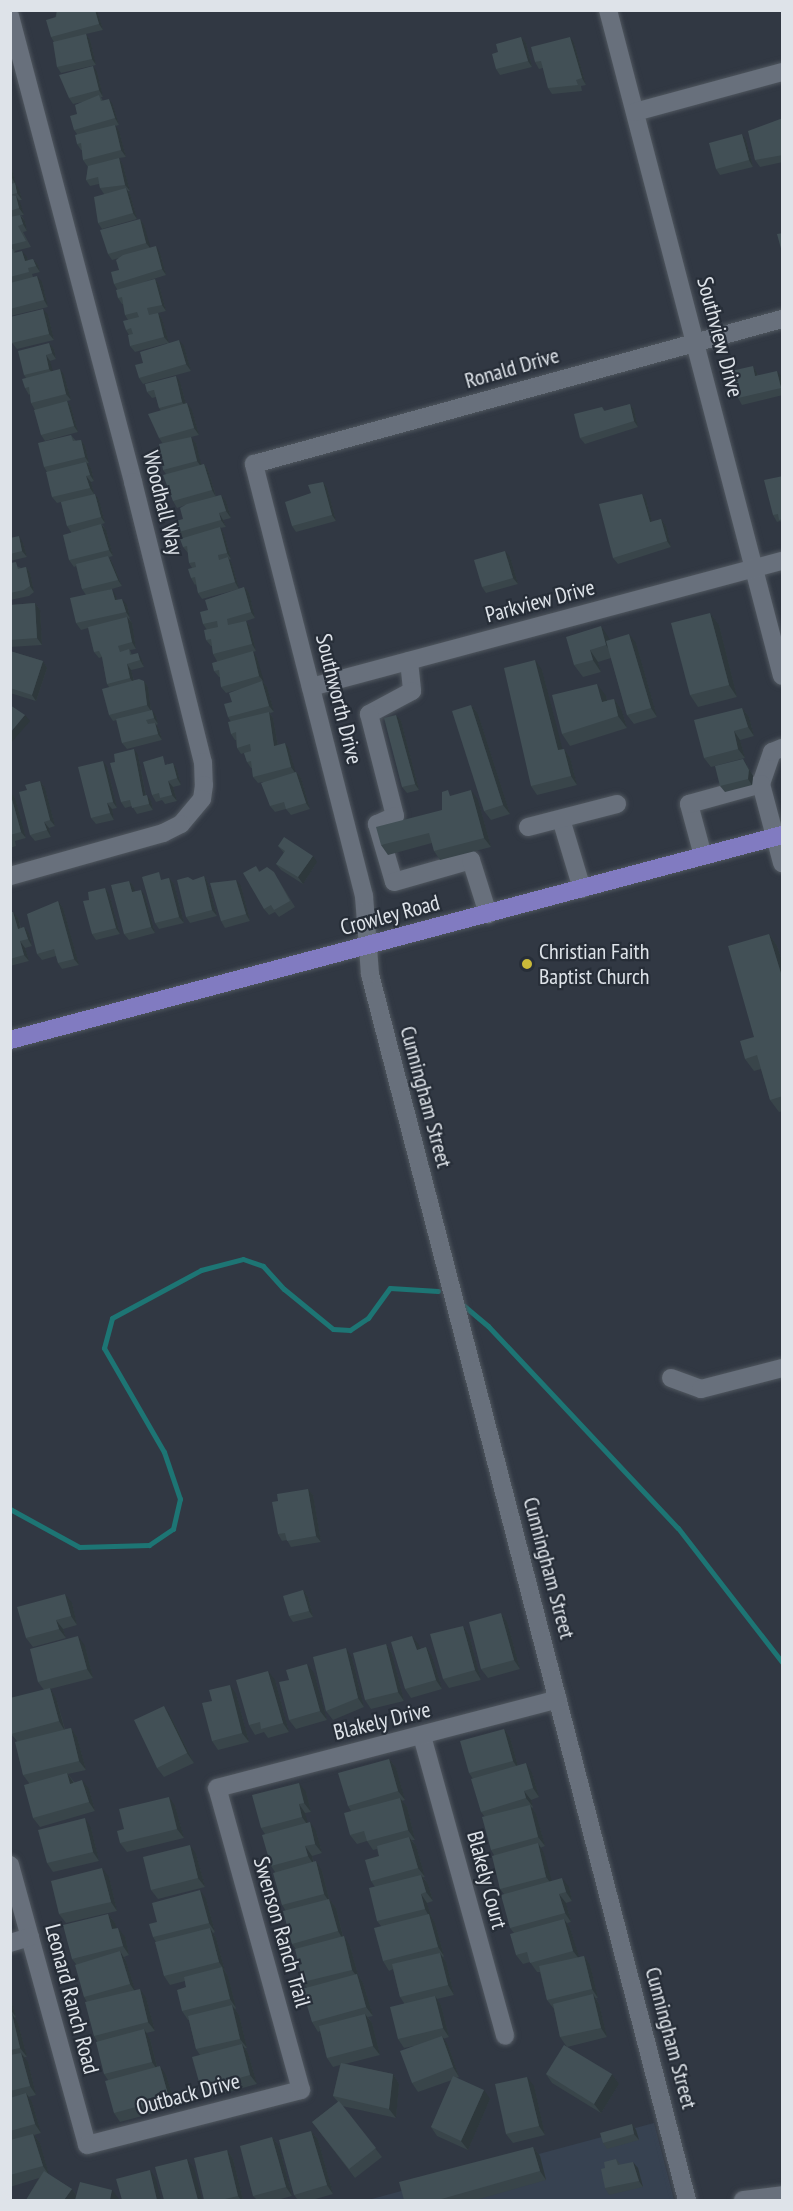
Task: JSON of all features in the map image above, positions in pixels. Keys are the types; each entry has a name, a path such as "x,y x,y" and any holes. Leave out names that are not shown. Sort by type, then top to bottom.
{"main road":[{"name":"Crowley Road","path":"10,1040 779,836"}],"street":[{"name":"Southview Drive","path":"608,10 783,676"},
{"name":"Woodhall Way","path":"10,16 138,504 203,762 204,785 202,799 181,824 163,832 10,876"},
{"path":"635,112 783,72"},
{"name":"Ronald Drive","path":"254,464 783,319"},
{"name":"Southworth Drive","path":"254,464 364,896 366,946"},
{"name":"Parkview Drive","path":"311,687 783,561"},
{"path":"409,661 412,691 369,714 395,816 377,824 394,882 471,860 488,914"},
{"path":"783,748 772,752 761,784 779,836 783,863"},
{"path":"703,856 688,804 761,784"},
{"path":"528,827 617,804"},
{"path":"561,819 582,889"},
{"name":"Cunningham Street","path":"366,946 370,974 687,2200"},
{"path":"671,1378 701,1389 783,1368"},
{"name":"Blakely Drive","path":"217,1788 558,1699"},
{"name":"Blakely Court","path":"422,1736 505,2036"},
{"name":"Swenson Ranch Trail","path":"217,1788 301,2090"},
{"name":"Leonard Ranch Road","path":"10,1865 87,2145"},
{"path":"10,1943 30,1937"},
{"name":"Outback Drive","path":"87,2145 301,2090"},
{"path":"742,2200 783,2195"}],"shaded area":[{"path":"654,2123 674,2200 368,2200"}],"building":[{"path":"57,10 95,10 99,24 51,37 46,20 56,17"},
{"path":"86,34 92,59 57,67 53,42"},
{"path":"521,37 528,61 496,69 492,54 498,52 496,44"},
{"path":"570,37 582,78 576,80 578,85 548,88 541,61 535,62 531,47"},
{"path":"93,66 99,90 69,98 59,75"},
{"path":"99,95 101,101 109,99 115,118 74,130 70,116 77,114 75,105"},
{"path":"783,118 783,155 755,160 748,131"},
{"path":"115,125 121,150 83,160 81,143 77,144 75,135"},
{"path":"742,134 749,160 716,169 709,143"},
{"path":"119,158 125,185 100,188 98,177 86,180 88,166"},
{"path":"15,183 17,193 10,195 10,184"},
{"path":"126,188 133,213 98,223 94,197"},
{"path":"10,195 16,196 19,208 10,211"},
{"path":"20,215 23,224 18,226 26,241 10,245 10,217"},
{"path":"140,219 146,243 108,254 100,230"},
{"path":"783,233 783,256 777,234"},
{"path":"156,246 162,269 114,284 111,272 119,270 116,260 123,255"},
{"path":"10,249 13,249 14,253 22,251 25,261 33,259 36,266 28,268 29,272 10,277"},
{"path":"37,276 44,300 10,309 10,283"},
{"path":"155,279 162,305 147,308 149,315 158,313 164,337 130,346 128,335 133,334 131,328 126,330 123,321 139,317 137,312 125,315 122,297 118,298 116,290"},
{"path":"43,309 49,334 12,343 10,317"},
{"path":"179,340 186,364 139,378 135,365 143,363 140,352"},
{"path":"49,343 52,353 46,355 49,369 24,375 18,351"},
{"path":"753,366 755,376 777,371 781,388 738,398 731,371"},
{"path":"60,369 66,394 31,403 29,387 25,388 22,379"},
{"path":"176,376 182,402 159,408 154,390 147,392 145,384"},
{"path":"67,401 74,426 41,435 34,410"},
{"path":"187,403 194,428 159,438 148,414"},
{"path":"630,404 634,421 580,438 574,414 602,407 604,411"},
{"path":"71,435 73,441 81,440 85,457 44,467 38,443"},
{"path":"191,437 197,461 163,470 159,444"},
{"path":"86,462 90,475 86,476 90,488 52,497 46,472"},
{"path":"204,464 212,490 173,501 163,475"},
{"path":"783,476 783,519 779,520 778,514 773,515 764,480"},
{"path":"323,482 332,515 292,526 285,502 311,493 308,485"},
{"path":"95,494 101,517 67,526 61,502"},
{"path":"642,494 650,522 661,519 667,541 613,558 599,504"},
{"path":"221,495 226,511 219,513 221,520 179,532 176,521 183,519 180,508"},
{"path":"101,524 109,550 69,560 63,535"},
{"path":"220,527 227,553 218,555 219,560 228,557 235,582 198,593 195,577 191,578 188,569 196,567 195,562 189,563 187,546 183,547 180,539"},
{"path":"19,536 22,551 10,554 10,538"},
{"path":"505,551 513,578 482,587 474,560"},
{"path":"108,556 118,580 82,589 76,564"},
{"path":"16,562 18,569 26,567 30,586 10,593 10,563"},
{"path":"244,587 251,612 227,619 228,625 246,621 252,644 213,654 211,639 206,640 204,630 218,627 217,621 203,624 200,612 208,610 205,600"},
{"path":"112,589 115,600 122,599 126,612 76,623 70,598"},
{"path":"35,603 37,638 10,640 10,605"},
{"path":"710,613 729,685 690,695 671,623"},
{"path":"127,617 132,642 118,646 120,652 129,649 130,655 138,653 140,660 127,664 130,678 107,684 102,657 99,651 94,652 88,627"},
{"path":"601,626 606,645 590,650 593,660 574,665 566,637"},
{"path":"629,634 651,708 627,715 606,641"},
{"path":"10,651 43,661 32,695 10,688"},
{"path":"253,651 259,676 221,687 219,670 214,671 212,663"},
{"path":"535,660 558,750 564,749 571,776 531,786 504,668"},
{"path":"139,679 144,681 147,705 109,715 102,689"},
{"path":"262,681 269,706 228,717 224,704 232,702 229,693"},
{"path":"597,684 602,702 614,699 618,716 562,734 552,695"},
{"path":"10,705 25,715 10,733"},
{"path":"471,705 503,805 484,811 452,711"},
{"path":"742,708 748,727 734,731 738,749 704,758 694,720"},
{"path":"152,710 154,718 146,720 148,724 155,723 158,734 122,743 116,719"},
{"path":"269,712 274,746 285,743 291,767 253,777 251,761 247,762 244,753 251,751 250,744 237,748 236,732 231,734 228,722"},
{"path":"396,715 415,784 402,787 384,718"},
{"path":"134,749 143,796 147,795 149,804 132,808 130,800 121,802 110,763 115,762 114,754"},
{"path":"163,756 165,765 173,763 177,778 168,781 172,795 160,798 159,793 152,795 143,762"},
{"path":"743,759 749,770 748,779 720,786 715,766"},
{"path":"103,761 113,802 107,803 110,813 91,818 78,767"},
{"path":"296,772 306,803 286,809 284,802 270,806 261,783"},
{"path":"40,781 50,820 44,822 47,830 30,835 19,792 27,790 25,785"},
{"path":"448,790 450,796 471,790 484,838 434,851 429,833 381,845 376,827 442,810 442,792"},
{"path":"10,792 21,832 10,835"},
{"path":"284,837 313,856 298,877 276,864 285,851 278,846"},
{"path":"256,866 259,872 267,867 274,872 290,901 274,910 271,905 264,909 243,873"},
{"path":"159,872 161,880 169,878 179,917 155,923 142,877"},
{"path":"204,876 212,910 186,917 177,880 188,877 193,880"},
{"path":"236,880 246,914 221,921 210,883"},
{"path":"129,881 132,892 141,890 151,927 124,934 111,885"},
{"path":"105,888 116,928 92,934 83,901 89,900 88,892"},
{"path":"58,901 74,959 58,963 54,949 37,954 27,914"},
{"path":"10,912 13,912 18,929 24,927 28,939 20,941 24,955 10,959"},
{"path":"769,934 783,980 783,1096 770,1100 757,1055 745,1059 740,1041 754,1037 728,946"},
{"path":"308,1489 316,1536 287,1541 285,1533 278,1534 272,1502 278,1501 277,1494"},
{"path":"303,1590 309,1611 289,1616 283,1596"},
{"path":"65,1594 71,1616 56,1620 59,1629 26,1638 17,1607"},
{"path":"501,1613 514,1660 481,1669 469,1622"},
{"path":"463,1626 475,1670 443,1679 430,1634"},
{"path":"78,1636 87,1669 38,1682 30,1649"},
{"path":"412,1636 417,1650 426,1647 436,1680 405,1689 391,1642"},
{"path":"386,1644 398,1692 365,1700 353,1653"},
{"path":"346,1648 358,1698 326,1711 313,1657"},
{"path":"307,1664 320,1711 289,1720 279,1682 289,1680 286,1670"},
{"path":"268,1671 283,1723 261,1729 260,1722 249,1725 236,1680"},
{"path":"230,1685 242,1733 212,1741 202,1703 212,1701 209,1690"},
{"path":"50,1688 59,1721 11,1734 10,1698"},
{"path":"164,1706 187,1753 157,1768 134,1720"},
{"path":"71,1728 79,1761 23,1775 15,1742"},
{"path":"504,1729 513,1761 469,1773 460,1741"},
{"path":"389,1759 398,1791 348,1806 338,1773"},
{"path":"526,1763 533,1788 524,1791 526,1798 481,1812 471,1779"},
{"path":"67,1773 70,1784 82,1780 89,1802 33,1818 24,1785"},
{"path":"299,1783 304,1803 299,1804 302,1817 261,1828 252,1795"},
{"path":"169,1797 177,1829 120,1843 117,1831 124,1829 119,1809"},
{"path":"400,1798 408,1830 367,1841 364,1831 350,1835 344,1813"},
{"path":"530,1805 538,1837 491,1850 482,1817"},
{"path":"85,1818 93,1852 47,1863 38,1830"},
{"path":"310,1822 315,1844 305,1846 308,1856 271,1866 262,1835"},
{"path":"409,1837 418,1868 371,1881 365,1860 379,1856 377,1846"},
{"path":"538,1843 546,1877 500,1889 492,1856"},
{"path":"190,1845 198,1878 151,1890 143,1857"},
{"path":"316,1861 324,1894 282,1905 273,1873"},
{"path":"102,1868 111,1902 59,1914 51,1881"},
{"path":"421,1875 426,1892 421,1894 425,1909 377,1921 369,1888"},
{"path":"562,1878 566,1892 559,1894 565,1913 510,1928 501,1895"},
{"path":"200,1890 209,1923 153,1937 149,1924 157,1922 152,1903"},
{"path":"329,1899 338,1931 292,1944 283,1911"},
{"path":"108,1914 112,1929 118,1928 123,1946 72,1959 63,1925"},
{"path":"429,1914 438,1947 383,1961 374,1928"},
{"path":"564,1919 573,1951 530,1963 527,1952 516,1955 510,1934"},
{"path":"210,1928 219,1962 164,1976 155,1942"},
{"path":"344,1936 352,1970 303,1982 295,1949"},
{"path":"120,1951 130,1984 84,1997 75,1965"},
{"path":"440,1953 448,1985 400,1997 392,1964"},
{"path":"584,1956 592,1989 547,2000 539,1966"},
{"path":"222,1967 230,1999 182,2011 177,1990 186,1987 184,1977"},
{"path":"357,1974 366,2007 312,2022 302,1989"},
{"path":"140,1989 148,2022 94,2036 85,2002"},
{"path":"593,1994 601,2028 560,2037 553,2004"},
{"path":"435,1996 443,2028 398,2039 390,2007"},
{"path":"232,2005 240,2039 196,2049 188,2016"},
{"path":"10,2014 12,2014 20,2048 10,2050"},
{"path":"365,2014 373,2046 327,2058 319,2026"},
{"path":"144,2029 152,2062 104,2074 96,2042"},
{"path":"442,2036 453,2067 412,2083 400,2051"},
{"path":"242,2044 250,2075 201,2089 192,2057"},
{"path":"564,2045 612,2074 594,2104 546,2074"},
{"path":"21,2053 30,2086 10,2091 10,2055"},
{"path":"341,2063 393,2074 389,2109 333,2096"},
{"path":"160,2066 169,2098 114,2113 105,2081"},
{"path":"453,2076 484,2090 461,2141 431,2127"},
{"path":"527,2077 539,2126 506,2134 495,2084"},
{"path":"26,2093 35,2124 10,2131 10,2098"},
{"path":"339,2101 376,2148 349,2169 312,2122"},
{"path":"632,2124 634,2134 603,2143 600,2133"},
{"path":"311,2131 327,2185 294,2195 279,2140"},
{"path":"33,2134 43,2166 10,2175 10,2140"},
{"path":"272,2137 286,2187 253,2196 240,2146"},
{"path":"533,2147 540,2171 438,2200 404,2200 399,2182"},
{"path":"227,2150 238,2196 221,2200 204,2200 194,2158"},
{"path":"187,2159 198,2200 164,2200 155,2167"},
{"path":"616,2159 618,2165 633,2162 639,2181 605,2188 601,2169 605,2168 604,2162"},
{"path":"150,2170 157,2200 122,2200 116,2179"},
{"path":"44,2171 72,2189 64,2200 26,2200"},
{"path":"80,2182 112,2190 110,2200 75,2200"}],"waterway":[{"path":"10,1509 79,1547 149,1545 173,1529 180,1499 164,1452 104,1348 112,1318 201,1270 243,1259 263,1266 284,1289 333,1329 350,1330 368,1318 390,1288 438,1291"},
{"path":"463,1305 488,1326 678,1528 782,1662"}],"place":[{"name":"Christian Faith Baptist Church","path":"527,964"}]}
